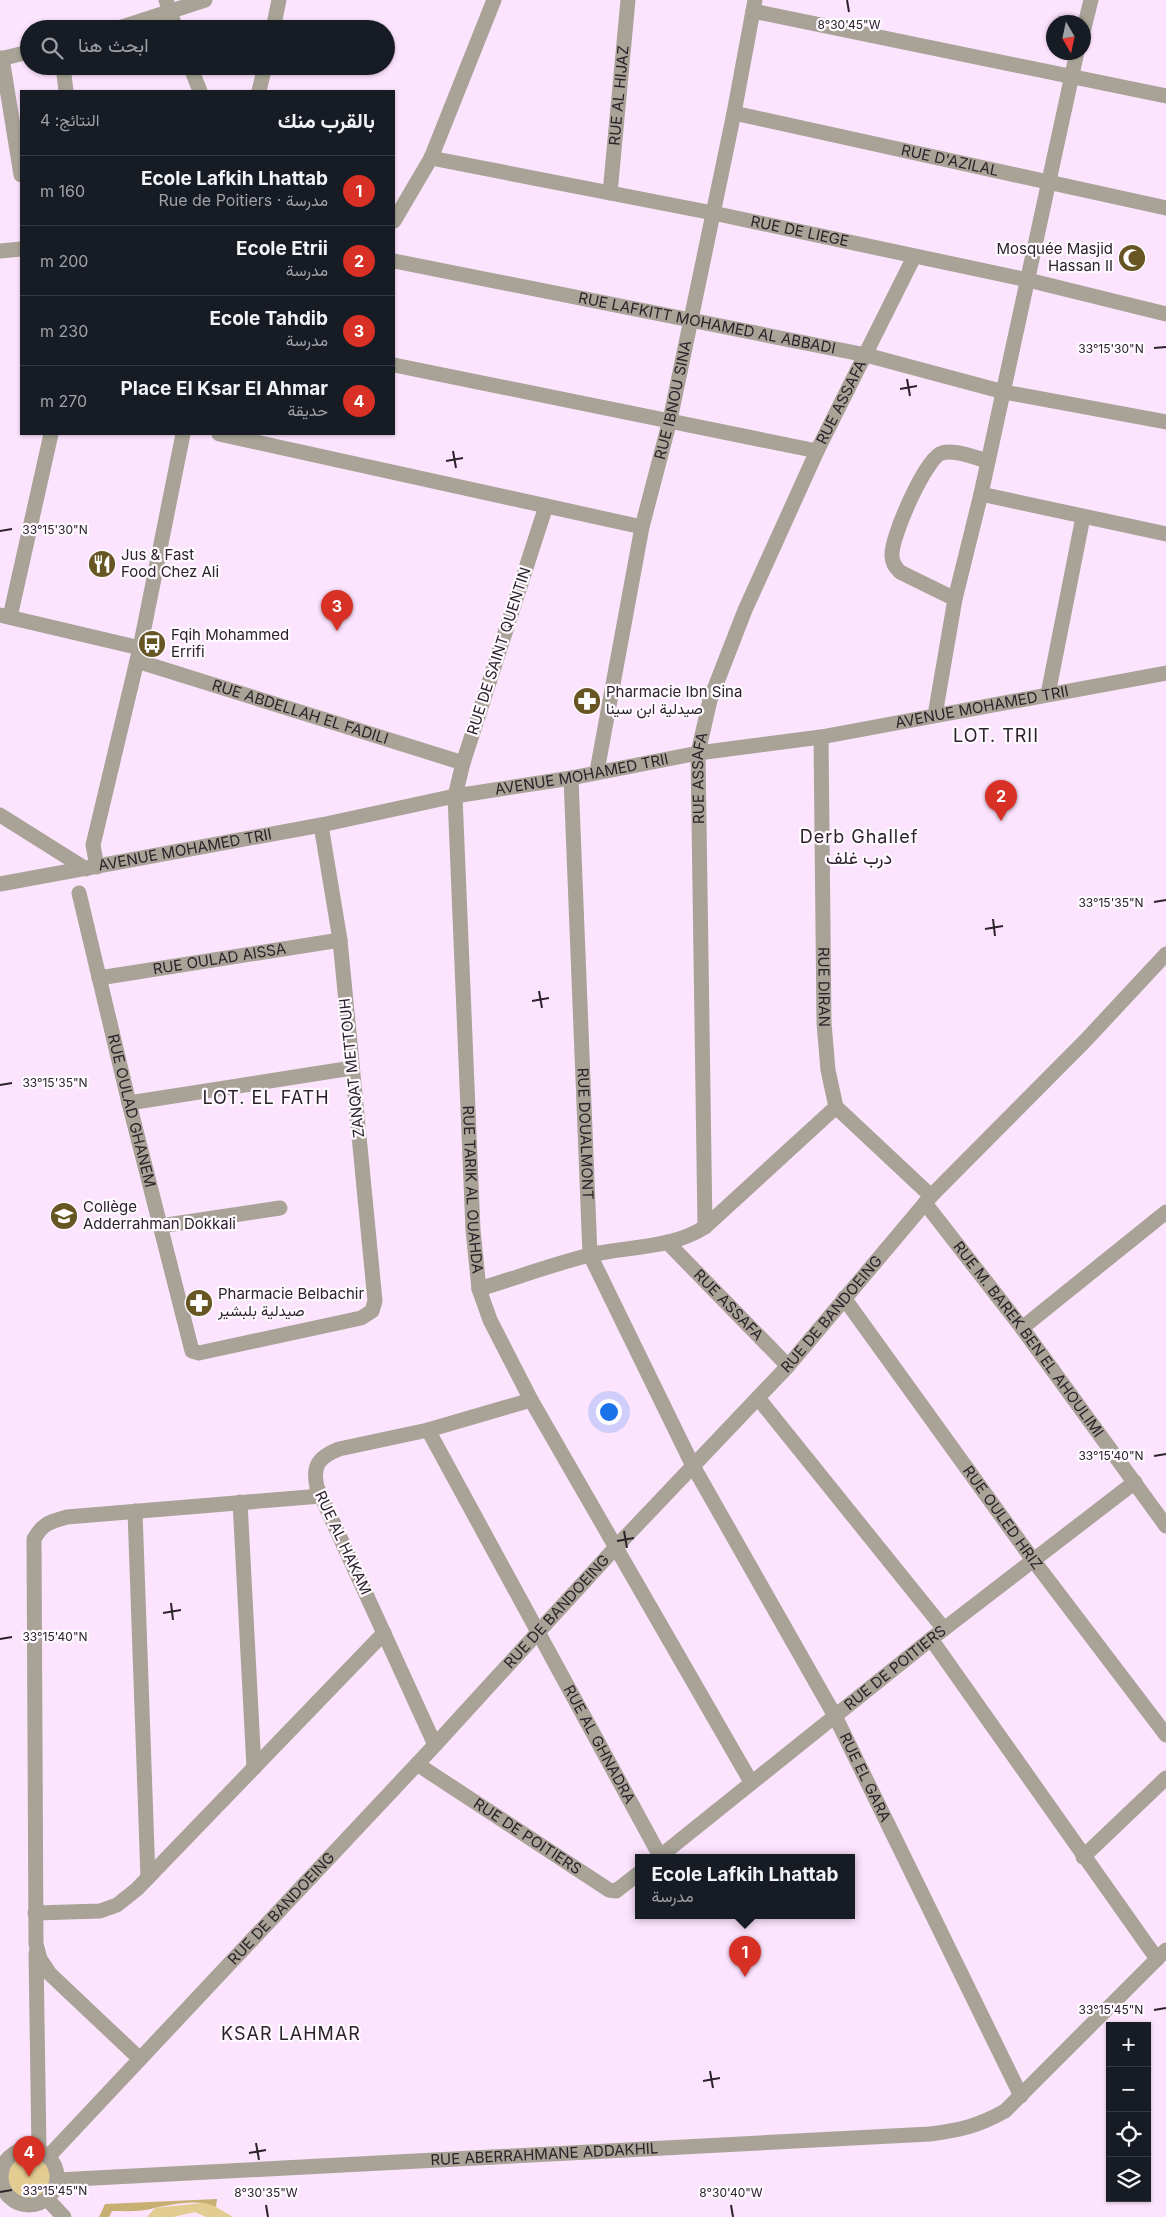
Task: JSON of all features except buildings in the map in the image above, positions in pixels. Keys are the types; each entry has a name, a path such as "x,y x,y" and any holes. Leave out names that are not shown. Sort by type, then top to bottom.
{"street":[{"path":"136,20 168,6 205,0"},
{"path":"275,20 279,0"},
{"path":"395,219 431,158 494,0"},
{"name":"RUE AL HIJAZ","path":"610,192 628,0"},
{"path":"1087,15 1091,0"},
{"path":"168,6 173,20"},
{"path":"754,6 1166,96"},
{"name":"RUE IBNOU SINA","path":"597,771 642,527 670,420 734,113 754,6"},
{"path":"20,54 1,59 20,169"},
{"path":"935,715 955,599 1004,392 1075,60"},
{"path":"64,75 66,90"},
{"path":"194,75 200,90"},
{"path":"259,90 263,75"},
{"name":"RUE D'AZILAL","path":"734,113 1166,208"},
{"name":"RUE DE LIEGE","path":"431,158 713,213 1028,280 1166,314"},
{"path":"0,251 20,249"},
{"name":"RUE ASSAFA","path":"705,1227 698,753 710,700 724,661 817,451 914,257"},
{"name":"RUE LAFKITT MOHAMED AL ABBADI","path":"395,260 866,355 1004,392 1166,422"},
{"path":"395,365 817,451"},
{"path":"5,616 51,435"},
{"path":"0,815 92,868 93,845 139,655 183,435"},
{"path":"228,435 256,438 642,527"},
{"path":"955,599 900,572 894,566 893,542 918,485 934,458 941,453 950,452 988,461"},
{"path":"981,494 1166,534"},
{"name":"RUE DE SAINT QUENTIN","path":"455,796 463,763 546,506"},
{"path":"1048,694 1083,517"},
{"name":"RUE ABDELLAH EL FADILI","path":"5,616 139,655 463,763"},
{"name":"AVENUE MOHAMED TRII","path":"0,884 321,826 455,796 571,778 597,771 698,753 821,737 1166,673"},
{"name":"RUE DIRAN","path":"821,737 824,1023 828,1070 836,1107"},
{"name":"RUE DOUALMONT","path":"571,778 590,1255 694,1466"},
{"name":"RUE TARIK AL OUAHDA","path":"455,796 472,1200 479,1289 490,1320 531,1400 750,1782"},
{"name":"ZANQAT METTOUH","path":"321,826 340,940 374,1301 372,1311"},
{"name":"RUE OULAD GHANEM","path":"79,893 129,1104 190,1347 195,1353 361,1318 372,1311"},
{"name":"RUE OULAD AISSA","path":"99,978 340,940"},
{"name":"RUE DE BANDOEING","path":"43,2154 140,2059 435,1745 616,1547 788,1366 928,1199 1084,1041 1166,954"},
{"path":"129,1104 352,1068"},
{"path":"479,1289 590,1255 685,1238 705,1227 836,1107 928,1199"},
{"name":"RUE M. BAREK BEN EL AHOULIMI","path":"928,1199 1166,1526"},
{"path":"160,1226 280,1208"},
{"path":"1022,1328 1166,1212"},
{"name":"RUE ASSAFA","path":"667,1242 788,1366"},
{"name":"RUE OULED HRIZ","path":"844,1298 1033,1560 1166,1735"},
{"path":"758,1398 944,1629"},
{"name":"RUE AL HAKAM","path":"435,1745 317,1487 315,1468 320,1460 328,1454 428,1430 531,1400"},
{"name":"RUE AL GHNADRA","path":"428,1430 657,1854"},
{"name":"RUE EL GARA","path":"694,1466 835,1716 1021,2096"},
{"name":"RUE DE POITIERS","path":"663,1854 750,1782 931,1639 1135,1482"},
{"path":"43,2154 36,1944 34,1540 40,1528 50,1522 67,1517 321,1496"},
{"path":"240,1502 254,1768"},
{"path":"135,1511 148,1878"},
{"path":"36,1913 100,1911 117,1905 137,1890 384,1633"},
{"path":"931,1639 1083,1857 1162,1954"},
{"name":"RUE DE POITIERS","path":"417,1764 608,1890 616,1890 635,1876"},
{"path":"1083,1857 1166,1778"},
{"path":"36,1944 40,1959 50,1974 140,2059"},
{"name":"RUE ABERRAHMANE ADDAKHIL","path":"57,2180 930,2134 979,2125 1005,2111 1162,1954"},
{"path":"38,2207 54,2190 57,2180 55,2167 43,2154 28,2149 4,2153 0,2174 4,2198 17,2203 38,2207 64,2217"}],"shaded area":[{"path":"33,2154 37,2155 47,2164 50,2168 50,2186 41,2196 33,2200 23,2200 15,2196 6,2186 5,2172 9,2164 19,2155"},
{"path":"217,2199 216,2207 201,2203 184,2203 142,2211 112,2211 109,2217 99,2217 105,2204"},
{"path":"201,2203 211,2204 233,2217 206,2217 195,2212 173,2217 147,2217 155,2208"}],"place":[{"name":"Mosquée Masjid Hassan II","path":"1132,258"},
{"name":"Jus & Fast Food Chez Ali","path":"102,564"},
{"name":"Ecole Tahdib","path":"337,631"},
{"name":"Fqih Mohammed Errifi","path":"152,644"},
{"name":"Pharmacie Ibn Sina صيدلية ابن سينا","path":"587,701"},
{"name":"Ecole Etrii","path":"1001,821"},
{"name":"Collège Adderrahman Dokkali","path":"64,1216"},
{"name":"Pharmacie Belbachir صيدلية بلبشير","path":"199,1303"},
{"name":"Ecole Lafkih Lhattab","path":"745,1977"},
{"name":"Place El Ksar El Ahmar","path":"29,2177"}],"district":[{"name":"LOT. TRII","path":"996,736"},
{"name":"Derb Ghallef درب غلف","path":"859,848"},
{"name":"LOT. EL FATH","path":"266,1098"},
{"name":"KSAR LAHMAR","path":"291,2034"}]}
